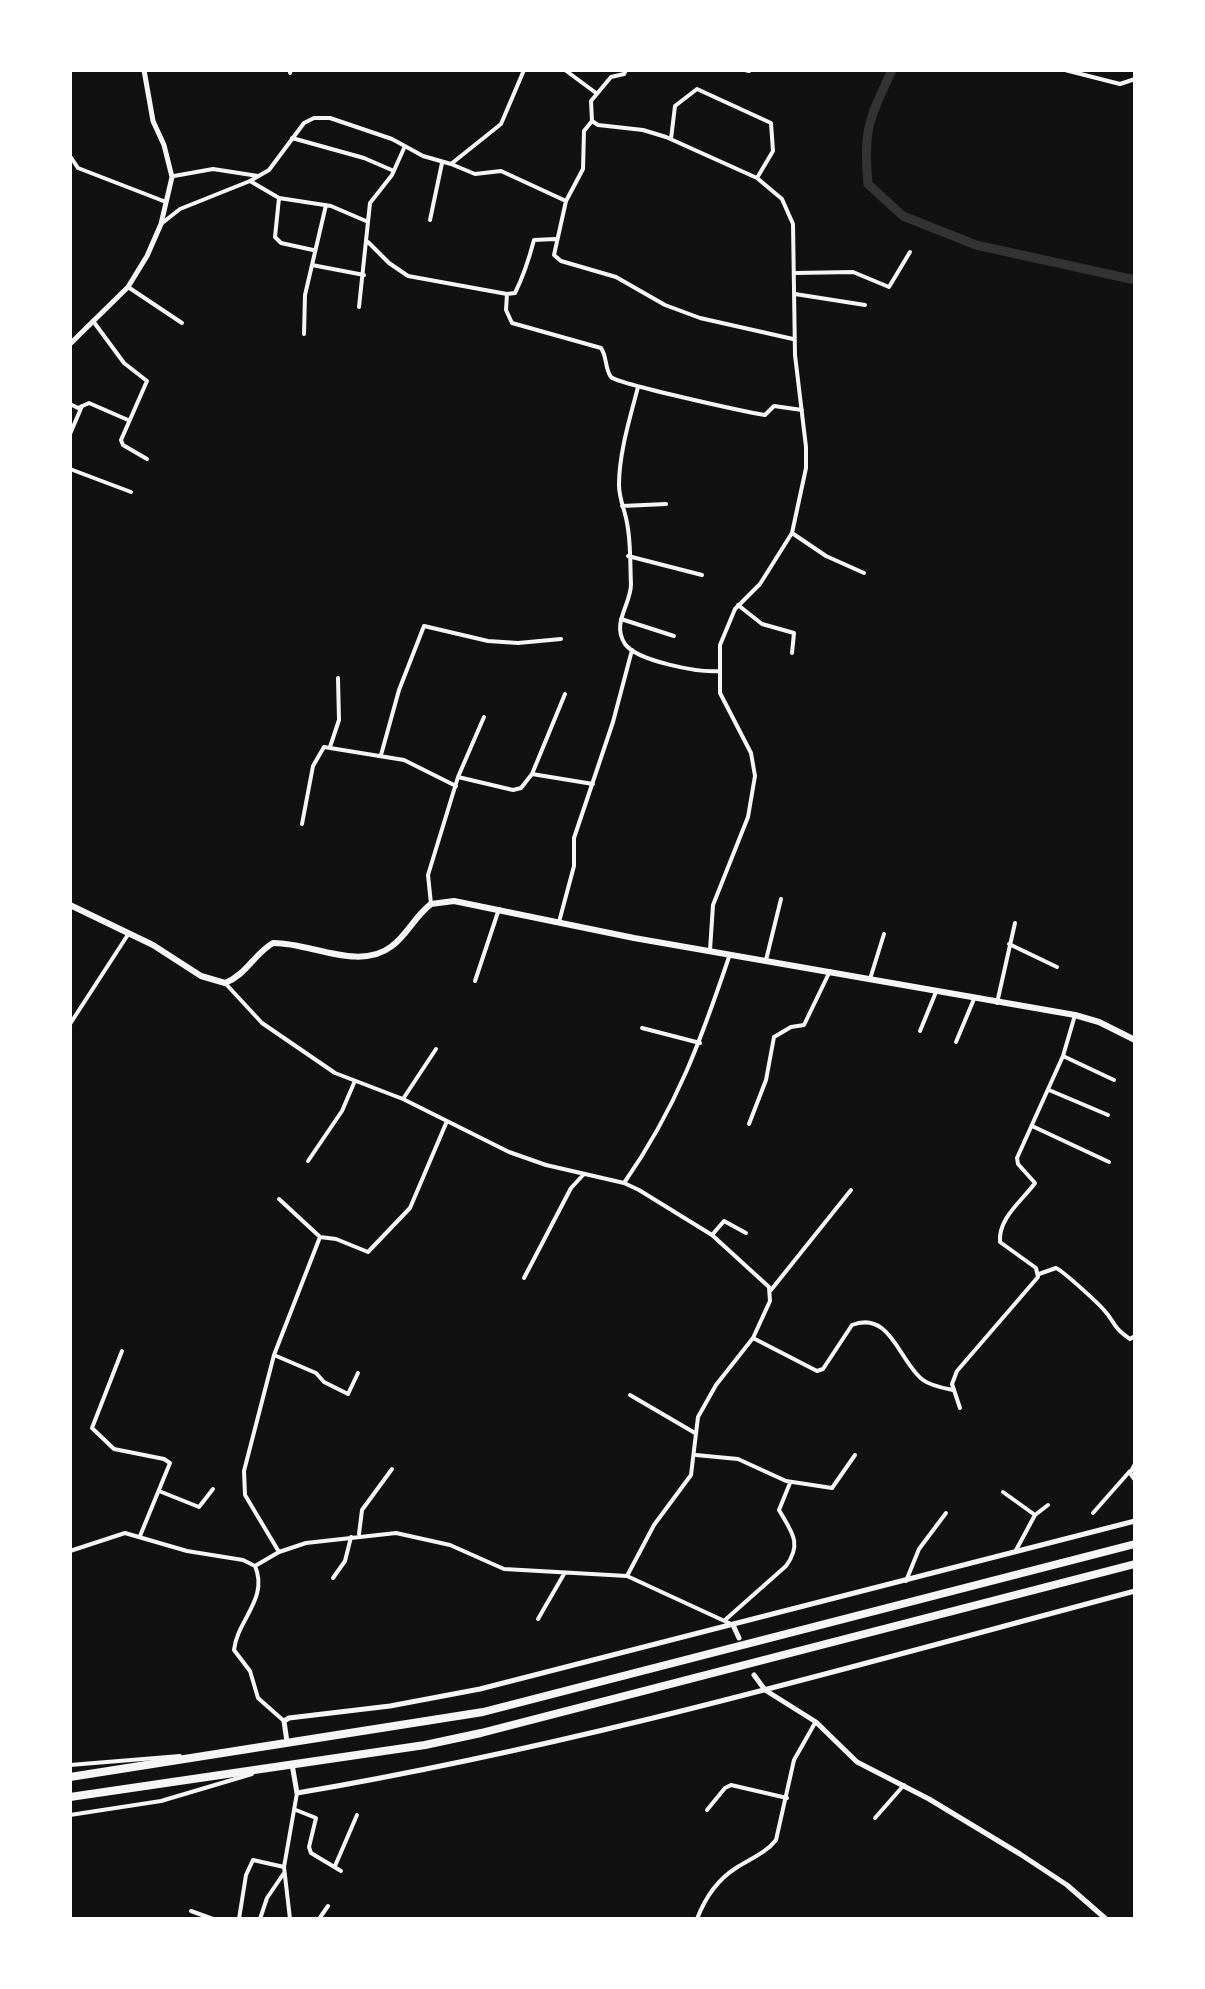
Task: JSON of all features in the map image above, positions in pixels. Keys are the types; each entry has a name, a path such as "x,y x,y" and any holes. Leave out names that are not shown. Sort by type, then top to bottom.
{"highway":[{"path":"70,1777 439,1721 514,1705 1135,1544"},
{"path":"70,1797 424,1744 512,1726 1135,1564"}],"main road":[{"path":"70,905 129,933 201,976 225,983 240,976 273,944 346,955 383,951 430,904 454,902 1074,1016 1104,1024 1135,1040"}],"street":[{"path":"451,164 501,124 524,70"},
{"path":"565,70 596,93"},
{"path":"602,70 611,77"},
{"path":"626,70 611,77 591,101 592,121 584,132 583,169 566,201 554,255 616,277 665,305 713,322 794,339"},
{"path":"1065,70 1120,84 1135,79"},
{"path":"70,344 128,286 147,256 160,224 172,176 153,121 146,71"},
{"path":"671,139 676,106 697,89 716,96 771,124 773,151 757,178"},
{"path":"160,224 180,208 269,170 304,123 314,118 330,118 458,170 475,174 501,171 566,201"},
{"path":"592,121 671,139 757,178 773,188 790,212 795,272 794,339 806,468 792,532 760,584 738,605 720,644 720,692 751,753 756,776 748,817 713,905 710,950"},
{"path":"292,138 364,158 394,171"},
{"path":"358,307 370,204 394,171 405,146"},
{"path":"70,156 78,168 166,202"},
{"path":"430,220 442,163"},
{"path":"172,176 213,168 258,176"},
{"path":"250,181 279,198 326,206 368,222"},
{"path":"279,198 276,238 281,243 315,250"},
{"path":"304,334 306,295 326,206"},
{"path":"368,242 408,276 507,294 515,293 529,265 534,240 557,239"},
{"path":"795,272 853,272 889,286 910,252"},
{"path":"312,266 364,275"},
{"path":"128,286 182,322"},
{"path":"507,294 506,310 512,323 601,348 611,377 638,387 765,416 774,406 802,410"},
{"path":"795,294 865,305"},
{"path":"93,322 124,363 147,380 122,436 123,445 147,459"},
{"path":"638,387 620,473 622,506 628,524 630,592 621,619 623,638 632,650 688,671 720,671"},
{"path":"70,404 95,405 128,420"},
{"path":"70,434 82,406"},
{"path":"70,470 131,492"},
{"path":"622,506 666,504"},
{"path":"792,532 826,556 864,573"},
{"path":"628,556 702,574"},
{"path":"738,605 762,624 794,634 792,652"},
{"path":"621,619 674,636"},
{"path":"381,755 399,690 424,626 488,640 561,640"},
{"path":"559,922 574,866 574,838 632,650"},
{"path":"330,746 339,720 338,678"},
{"path":"458,777 516,790 532,774 565,694"},
{"path":"430,904 427,881 458,777 484,717"},
{"path":"302,824 316,757 321,749 330,746 404,760 456,786"},
{"path":"532,774 592,784"},
{"path":"766,960 781,899"},
{"path":"475,981 498,909"},
{"path":"997,1003 1015,923"},
{"path":"70,1024 129,933"},
{"path":"870,978 884,934"},
{"path":"1009,944 1057,967"},
{"path":"624,1183 660,1130 700,1043 730,954"},
{"path":"750,1124 766,1080 774,1037 791,1027 804,1026 830,971"},
{"path":"225,983 247,1011 326,1068 403,1099 509,1152 624,1183 676,1210 712,1235 771,1290"},
{"path":"920,1031 936,992"},
{"path":"956,1042 974,999"},
{"path":"1039,1274 999,1239 1008,1215 1036,1183 1017,1158 1064,1056 1074,1016"},
{"path":"642,1028 700,1043"},
{"path":"403,1099 436,1050"},
{"path":"1064,1056 1114,1080"},
{"path":"308,1160 342,1111 354,1082"},
{"path":"1049,1090 1108,1115"},
{"path":"279,1199 320,1237 336,1239 362,1252 370,1250 410,1208 448,1121"},
{"path":"1032,1126 1110,1162"},
{"path":"524,1278 570,1188 584,1174"},
{"path":"627,1576 654,1525 692,1475 698,1417 711,1392 753,1338 771,1290 851,1190"},
{"path":"712,1235 724,1221 746,1234"},
{"path":"279,1552 251,1507 243,1482 274,1356 320,1237"},
{"path":"960,1408 953,1390 956,1371 1039,1274 1056,1268 1063,1271 1081,1292 1106,1311 1113,1326 1130,1339 1135,1336"},
{"path":"753,1338 817,1372 823,1369 852,1324 876,1325 890,1333 924,1381 953,1390"},
{"path":"122,1351 93,1421 93,1431 118,1450 167,1460 170,1466 140,1536"},
{"path":"274,1356 316,1373 324,1382 348,1394 358,1373"},
{"path":"630,1395 695,1433"},
{"path":"696,1455 738,1459 790,1483 807,1482 832,1488 855,1456"},
{"path":"1093,1513 1135,1464"},
{"path":"333,1578 345,1560 362,1510 392,1469"},
{"path":"1130,1471 1135,1480"},
{"path":"725,1620 786,1566 793,1555 793,1531 779,1510 790,1483"},
{"path":"159,1491 199,1508 213,1490"},
{"path":"1002,1492 1035,1516"},
{"path":"1014,1552 1035,1516 1048,1505"},
{"path":"906,1582 919,1549 946,1512"},
{"path":"284,1721 480,1689 1135,1521"},
{"path":"255,1566 306,1543 384,1533 410,1535 450,1545 504,1569 627,1576 725,1620 733,1625 738,1638"},
{"path":"70,1552 115,1534 140,1536 255,1566"},
{"path":"255,1566 259,1586 234,1650 250,1671 258,1698 284,1721 288,1744"},
{"path":"538,1618 564,1574"},
{"path":"297,1793 555,1743 1135,1591"},
{"path":"754,1675 764,1690 816,1722 857,1762 904,1785 1052,1874 1106,1919"},
{"path":"697,1919 707,1897 724,1876 773,1845 782,1828 796,1754 816,1722"},
{"path":"70,1766 229,1754"},
{"path":"290,1919 284,1870 296,1810 292,1764"},
{"path":"70,1814 161,1801 270,1768"},
{"path":"706,1810 732,1785 787,1798"},
{"path":"875,1818 904,1785"},
{"path":"296,1810 316,1817 309,1852 341,1871"},
{"path":"335,1868 356,1815"},
{"path":"238,1919 251,1862 258,1859 284,1870"},
{"path":"260,1919 284,1870"},
{"path":"320,1919 328,1906"},
{"path":"191,1911 212,1919"}],"waterway":[{"path":"892,70 869,125 868,184 903,216 976,245 1135,280"}]}
